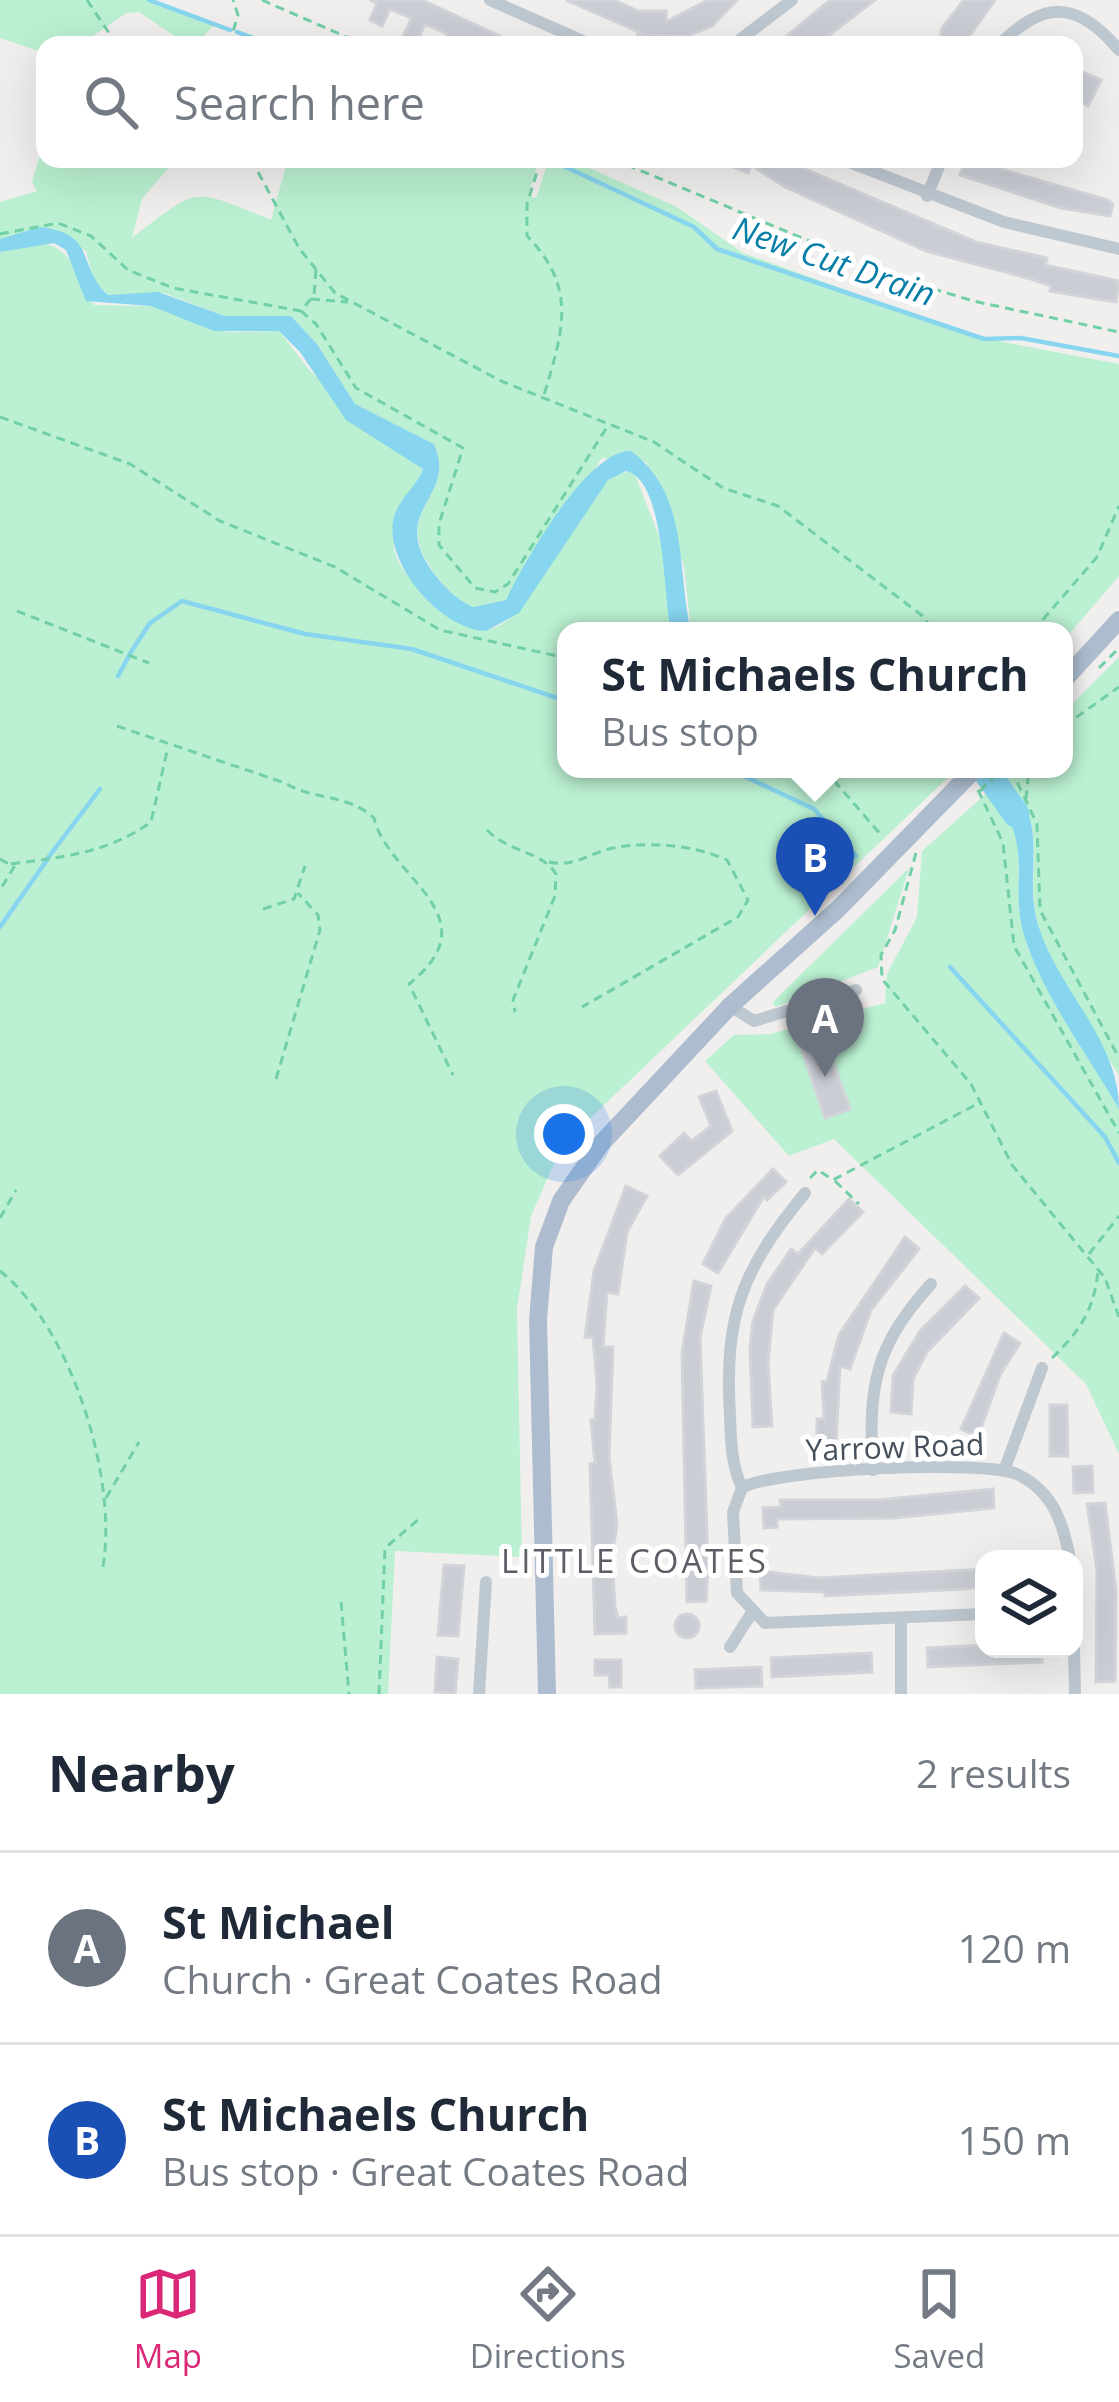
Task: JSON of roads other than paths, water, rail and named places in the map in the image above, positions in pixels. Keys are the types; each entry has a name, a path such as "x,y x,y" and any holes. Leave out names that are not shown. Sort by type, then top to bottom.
{"main road":[{"path":"1073,670 1119,620"},
{"path":"547,1694 538,1320 544,1247 561,1201 599,1145 730,1006 965,778"}],"street":[{"path":"490,0 572,36"},
{"path":"745,36 792,0"},
{"path":"1008,36 1031,13 1062,7 1094,21 1119,50"},
{"path":"863,168 1004,223 1119,248"},
{"path":"927,196 938,168"},
{"path":"730,1006 754,1021 856,990"},
{"path":"805,1193 749,1270 730,1327 733,1469 742,1488 733,1512 737,1593 751,1614 765,1623 975,1615"},
{"path":"873,1470 869,1413 876,1368 893,1333 932,1284"},
{"path":"1005,1468 1042,1368"},
{"name":"Yarrow Road","path":"742,1488 767,1478 1005,1468 1052,1501 1062,1519 1068,1550"},
{"path":"479,1694 486,1582"},
{"path":"730,1647 751,1614"},
{"path":"901,1618 901,1694"},
{"path":"1074,1658 1075,1694"}],"water":[{"path":"40,227 70,236 108,295 158,292 225,316 291,316 317,344 355,404 434,444 438,478 420,517 420,548 444,585 473,607 506,600 577,487 614,455 631,451 650,469 672,511 690,622 670,622 656,517 639,479 626,471 608,480 519,613 486,631 451,619 406,573 393,535 396,510 423,469 346,420 300,352 279,331 214,331 151,306 86,301 66,250 54,243 0,252 0,239"},
{"path":"1002,778 1018,794 1032,829 1038,925 1109,1060 1119,1109 1058,1010 1028,947 1019,904 1014,831 990,790"}],"waterway":[{"name":"New Cut Drain","path":"149,0 230,30"},
{"name":"New Cut Drain","path":"237,32 248,36"},
{"name":"New Cut Drain","path":"568,168 694,227 717,249 984,339 1021,338 1119,356"},
{"path":"131,652 150,623 182,601 305,634 412,649 557,698"},
{"path":"118,676 130,654"},
{"path":"748,778 814,809 856,856"},
{"path":"990,778 1016,814"},
{"path":"47,859 100,789"},
{"path":"0,927 47,860"},
{"path":"950,967 1105,1137 1119,1163"}],"place":[{"name":"St Michaels Church","path":"815,916"},
{"name":"St Michael","path":"825,1077"}],"district":[{"name":"LITTLE COATES","path":"635,1561"}]}
